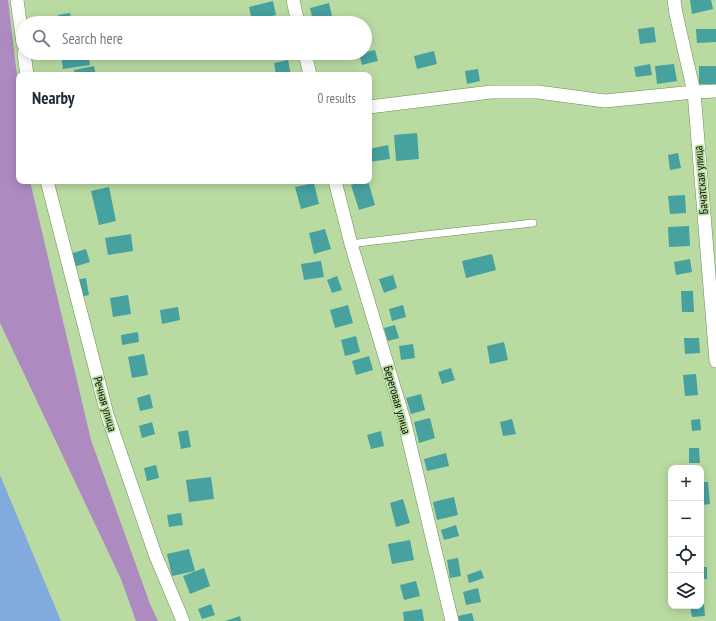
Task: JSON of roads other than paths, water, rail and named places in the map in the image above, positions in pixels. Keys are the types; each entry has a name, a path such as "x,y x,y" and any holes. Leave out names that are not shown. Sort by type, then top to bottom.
{"street":[{"path":"18,0 20,16"},
{"path":"293,0 296,16"},
{"name":"Бачатская улица","path":"674,0 694,92 716,361"},
{"path":"25,60 27,72"},
{"path":"307,60 309,72"},
{"path":"372,107 491,92 538,92 605,101 716,91"},
{"name":"Речная улица","path":"48,184 107,414 154,554 183,621"},
{"name":"Береговая улица","path":"336,184 351,244 404,420 452,621"}],"lane":[{"path":"351,244 461,232 533,222"}],"water":[{"path":"0,475 61,621 0,621"}]}
